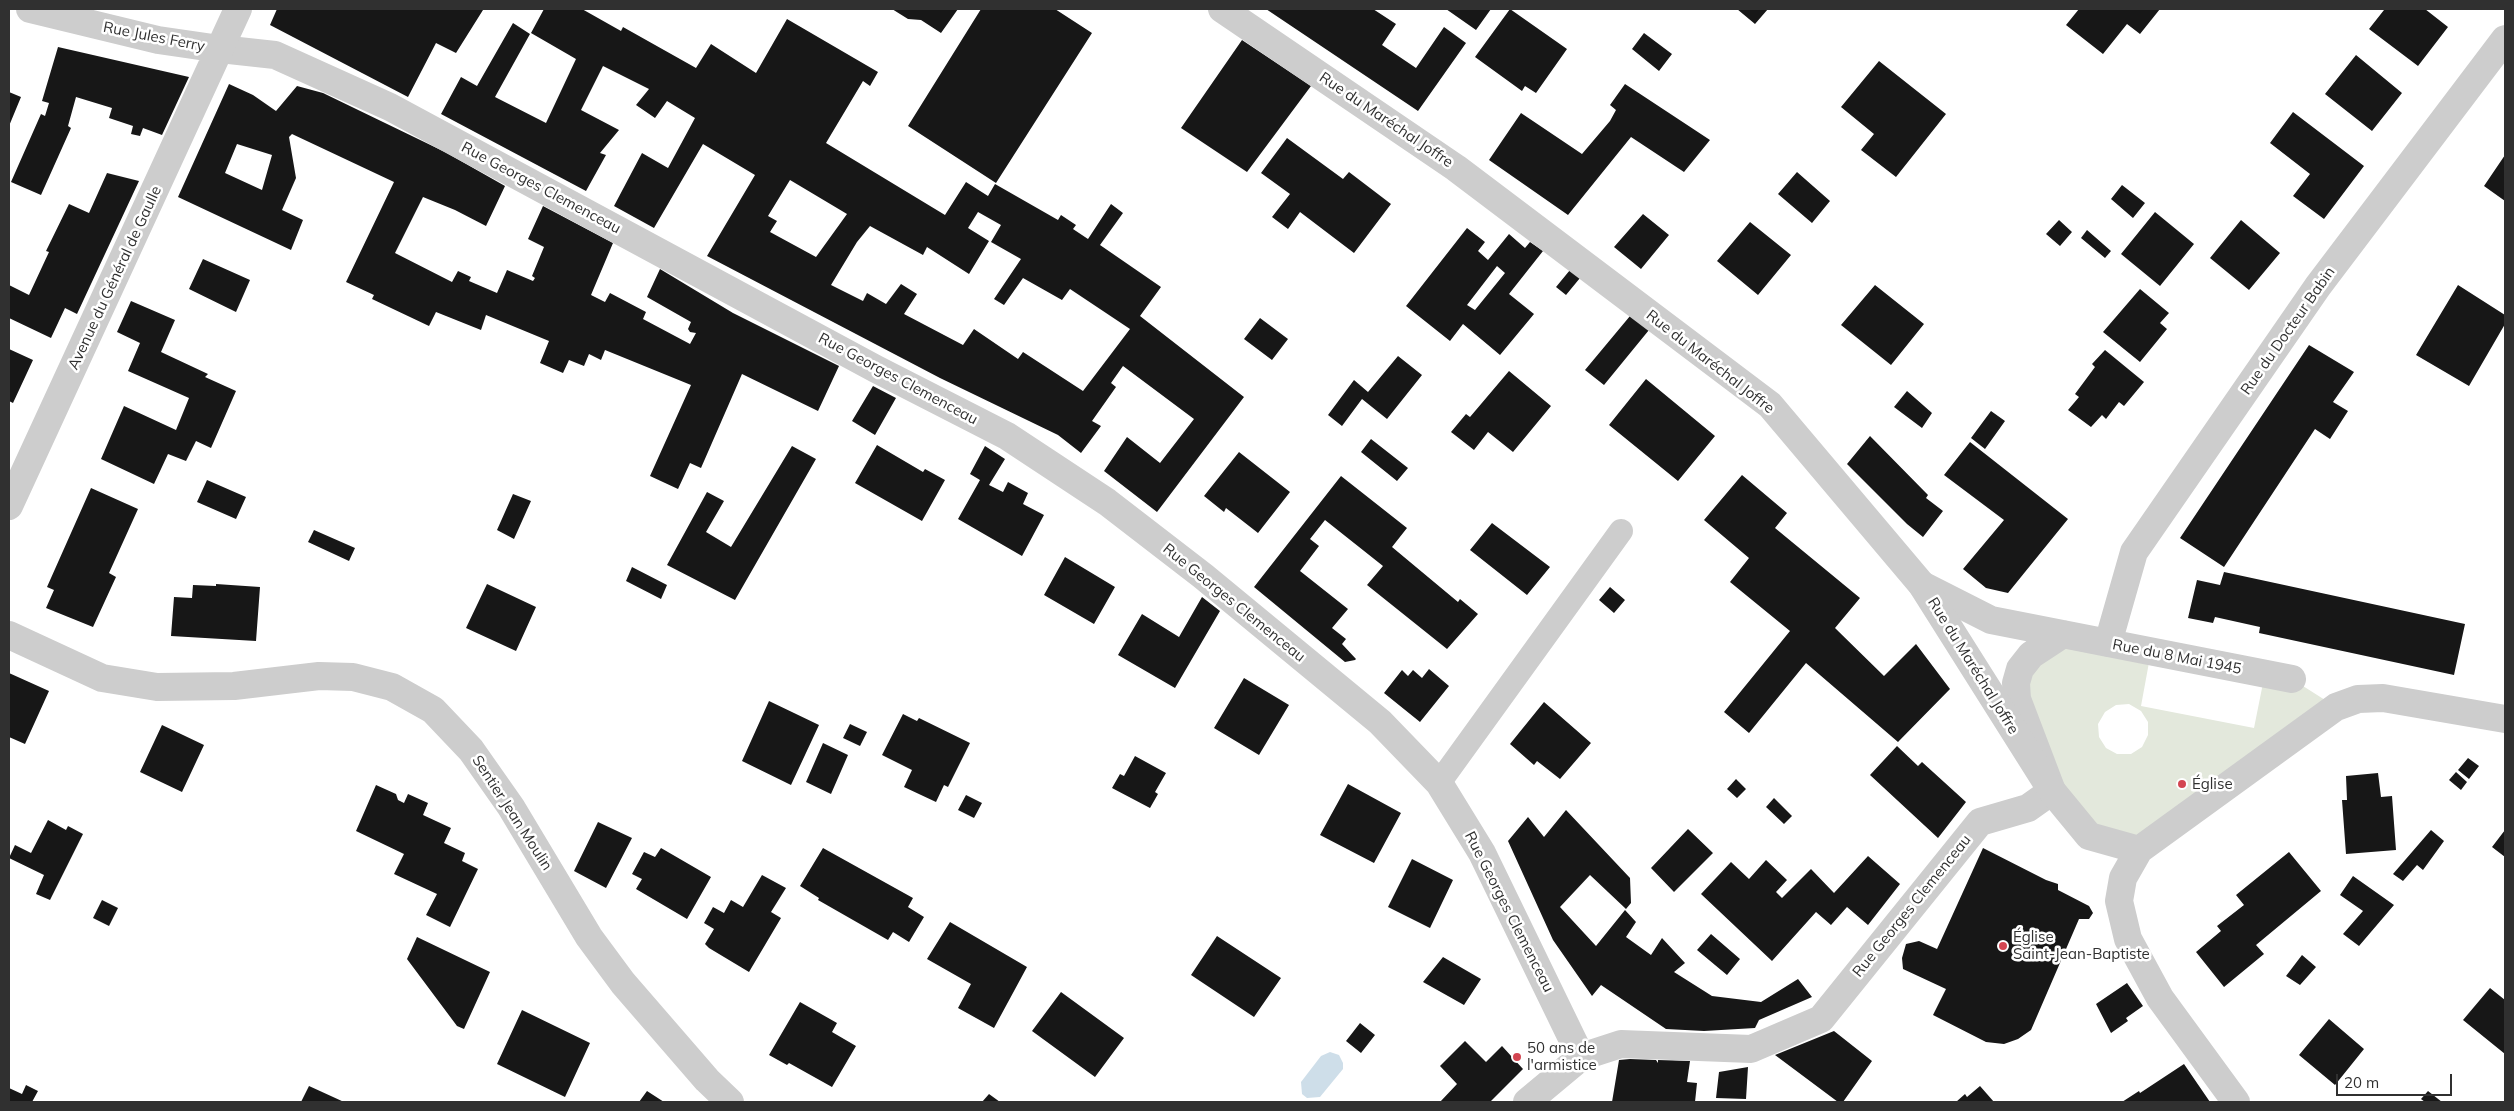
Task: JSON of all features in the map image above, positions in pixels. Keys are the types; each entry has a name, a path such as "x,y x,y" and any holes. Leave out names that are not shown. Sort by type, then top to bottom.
{"street":[{"name":"Rue Jules Ferry","path":"30,9 158,40 220,49"},
{"name":"Avenue du Général de Gaulle","path":"9,506 238,9"},
{"name":"Rue du Maréchal Joffre","path":"1222,9 1456,168 1770,406 1922,585 2052,791 2089,836 2139,850"},
{"name":"Rue du Docteur Babin","path":"2108,643 2134,552 2318,286 2505,38"},
{"name":"Rue Georges Clemenceau","path":"220,49 275,55 390,107 876,369 1007,436 1107,502 1203,576 1380,722 1439,783 1482,853 1581,1057 1620,1044 1751,1049 1821,1019 1980,822 2028,808 2052,791"},
{"name":"Rue du 8 Mai 1945","path":"1922,585 1991,620 2292,679"},
{"path":"2052,791 2017,699 2016,683 2020,669 2031,655 2063,634"},
{"name":"Sentier Jean Moulin","path":"9,635 102,678 167,687 234,686 320,676 353,677 392,686 433,710 471,750 511,807 589,937 623,982 707,1080 730,1102"},
{"path":"2236,1102 2160,998 2128,939 2119,900 2123,878 2139,850 2336,707 2358,699 2383,698 2505,719"},
{"path":"1527,1102 1581,1057"}],"lane":[{"path":"1439,783 1621,531"}],"shaded area":[{"path":"2063,634 2292,679 2336,707 2139,850 2089,836 2052,791 2020,669","holes":["2150,657 2264,678 2254,728 2141,706","2129,704 2141,711 2148,722 2148,735 2142,747 2131,754 2117,754 2106,748 2099,737 2098,724 2105,712 2116,705"]},
{"path":"1330,1052 1339,1055 1343,1063 1343,1069 1320,1097 1307,1098 1302,1094 1301,1082 1321,1056"}],"building":[{"path":"277,9 483,10 456,53 436,43 408,97 270,25"},
{"path":"544,9 582,9 621,31 623,27 696,68 711,44 756,73 787,19 878,72 870,86 863,81 826,143 945,215 966,182 988,196 995,184 1058,220 1061,215 1076,225 1073,229 1088,239 1111,204 1123,213 1100,245 1161,287 1140,316 1244,397 1157,512 1104,471 1127,437 1160,463 1194,419 1123,366 1111,383 1116,387 1092,421 1101,426 1081,453 1058,435 940,378 707,256 755,175 703,144 654,228 614,206 642,153 668,168 695,118 667,101 655,118 636,105 649,89 603,66 581,110 619,130 600,153 606,155 586,191 441,114 461,77 477,86 513,23 530,34 495,97 546,123 576,59 531,33","holes":["790,180 847,214 816,257 770,232 777,221 768,216","978,212 1001,225 991,242 1021,259 994,299 1004,305 1023,278 1062,300 1070,289 1130,329 1083,391 1023,352 1018,359 974,329 963,345 904,314 917,294 901,284 886,304 867,293 863,301 831,285 857,242 870,226 923,255 927,247 969,274 989,241 968,228"]},
{"path":"892,9 958,9 941,33 921,20 908,19"},
{"path":"981,9 1055,9 1092,33 996,183 908,126"},
{"path":"1266,9 1373,9 1396,24 1382,45 1416,68 1444,27 1466,43 1418,111"},
{"path":"1446,9 1491,9 1476,30"},
{"path":"1510,9 1567,49 1536,93 1525,86 1522,91 1475,57"},
{"path":"1737,9 1768,9 1755,24"},
{"path":"2079,9 2160,9 2140,34 2127,24 2103,54 2066,25"},
{"path":"2382,9 2425,9 2448,27 2418,66 2369,29 2384,10"},
{"path":"1644,33 1672,54 1659,71 1632,49"},
{"path":"1242,40 1311,86 1247,172 1181,128"},
{"path":"58,47 189,77 162,135 143,128 140,136 131,134 133,126 109,118 112,108 76,97 68,126 71,128 41,195 11,182 41,114 45,116 49,103 42,101"},
{"path":"2356,55 2402,93 2372,131 2325,94"},
{"path":"1879,61 1946,114 1896,177 1861,150 1874,134 1841,107"},
{"path":"229,84 253,95 276,111 297,86 323,93 445,152 505,186 486,226 455,210 423,197 395,253 452,282 458,271 471,277 469,281 497,293 507,270 533,281 535,278 532,276 544,247 528,239 543,206 613,243 591,295 605,302 610,293 646,312 643,319 690,344 696,333 690,332 688,329 691,322 647,297 660,269 733,313 839,366 818,411 742,374 701,468 690,463 678,489 650,476 691,385 605,350 601,360 589,354 584,366 569,360 563,373 540,363 549,341 486,315 481,330 436,312 429,326 372,299 374,295 346,282 394,182 292,134 289,137 296,178 282,210 303,220 291,250 178,197","holes":["237,144 272,155 262,190 225,173"]},
{"path":"1625,84 1710,140 1684,172 1631,137 1568,215 1489,160 1521,113 1582,154 1610,121 1616,110 1610,105"},
{"path":"9,92 21,97 9,126"},
{"path":"2293,112 2364,166 2324,219 2293,196 2310,174 2270,143"},
{"path":"1287,138 1343,179 1349,172 1391,204 1354,253 1300,212 1288,229 1272,217 1290,194 1261,173"},
{"path":"2505,155 2505,201 2484,186"},
{"path":"1797,172 1830,201 1812,223 1778,194"},
{"path":"107,173 139,181 77,314 65,308 51,338 9,318 9,285 29,295 49,252 46,251 69,204 89,213"},
{"path":"2122,185 2145,203 2133,218 2111,199"},
{"path":"2155,212 2194,244 2160,286 2121,254"},
{"path":"1643,214 1669,235 1641,269 1614,247"},
{"path":"2059,220 2072,232 2060,246 2046,234"},
{"path":"2241,220 2280,253 2249,290 2210,258"},
{"path":"1750,222 1791,255 1758,295 1717,261"},
{"path":"1467,228 1485,242 1478,251 1488,260 1509,234 1525,248 1530,242 1543,251 1509,294 1534,314 1500,355 1463,324 1450,341 1406,306","holes":["1497,266 1505,273 1475,310 1467,305"]},
{"path":"2087,230 2111,251 2105,258 2081,238"},
{"path":"203,259 250,280 236,312 189,289"},
{"path":"1570,270 1580,278 1566,295 1556,287"},
{"path":"1875,285 1924,324 1891,365 1841,325"},
{"path":"2458,285 2505,315 2505,324 2469,386 2416,355"},
{"path":"2140,289 2169,313 2160,323 2167,329 2140,362 2103,332"},
{"path":"131,301 175,320 161,352 208,374 205,377 236,391 211,448 196,441 186,461 168,454 154,484 101,459 124,406 176,430 189,398 128,371 140,343 117,332"},
{"path":"1630,316 1649,330 1604,385 1585,370"},
{"path":"1260,318 1288,339 1272,360 1244,339"},
{"path":"2309,345 2354,372 2333,402 2348,411 2330,439 2315,429 2224,567 2180,538"},
{"path":"9,349 33,360 13,403 9,401"},
{"path":"2105,350 2144,382 2124,406 2119,402 2106,419 2102,415 2091,427 2068,410 2079,397 2075,394 2095,367 2092,364"},
{"path":"1398,356 1422,375 1387,419 1362,399 1342,426 1328,415 1354,380 1368,392"},
{"path":"1509,371 1551,406 1513,452 1488,432 1474,450 1451,432 1466,414 1470,417"},
{"path":"1646,379 1715,436 1678,481 1609,425"},
{"path":"873,386 896,398 875,435 852,421"},
{"path":"1907,391 1932,413 1922,428 1894,407"},
{"path":"1991,411 2005,421 1985,449 1971,438"},
{"path":"1870,436 1928,495 1926,498 1943,511 1923,537 1907,524 1847,464"},
{"path":"1371,439 1408,468 1397,481 1361,452"},
{"path":"1970,442 2068,519 2008,593 1986,588 1963,569 2004,520 1944,475"},
{"path":"877,445 923,472 925,469 945,480 922,521 855,483"},
{"path":"792,446 816,459 735,600 667,565 707,492 724,501 706,532 731,547"},
{"path":"985,446 1005,459 989,485 1003,492 1008,482 1028,493 1023,504 1044,515 1022,556 958,519 980,480 970,474"},
{"path":"1239,452 1290,492 1258,533 1226,508 1224,512 1204,496"},
{"path":"1742,475 1787,513 1775,528 1860,598 1835,628 1884,676 1916,644 1950,689 1898,742 1806,663 1749,733 1724,712 1790,631 1730,582 1749,558 1704,520"},
{"path":"1341,476 1407,528 1392,547 1458,602 1460,599 1478,614 1447,649 1367,585 1383,566 1325,520 1310,539 1319,546 1300,571 1348,609 1332,628 1346,639 1342,644 1355,660 1345,662 1254,587"},
{"path":"207,480 246,497 236,519 197,502"},
{"path":"91,488 138,509 109,573 116,577 93,627 46,608 54,590 47,587"},
{"path":"513,494 531,501 514,539 497,530"},
{"path":"1492,523 1550,567 1527,595 1470,550"},
{"path":"314,530 355,548 349,561 308,542"},
{"path":"1065,557 1115,587 1094,624 1044,595"},
{"path":"632,567 667,585 661,599 626,581"},
{"path":"2224,572 2465,624 2454,675 2259,633 2260,627 2215,617 2213,623 2188,618 2197,580 2220,585"},
{"path":"216,584 260,587 256,641 171,636 174,597 192,598 193,585 216,586"},
{"path":"487,584 536,607 516,651 466,628"},
{"path":"1610,587 1625,600 1614,613 1599,600"},
{"path":"1202,597 1220,611 1175,688 1118,655 1142,614 1179,637"},
{"path":"1429,669 1449,686 1420,722 1384,693 1402,670 1408,676 1413,670 1422,678"},
{"path":"9,673 49,691 25,744 9,737"},
{"path":"1244,678 1289,705 1259,755 1214,728"},
{"path":"769,701 819,725 791,785 742,761"},
{"path":"1544,702 1591,743 1560,779 1537,761 1534,765 1510,744"},
{"path":"903,714 917,721 919,718 970,743 948,787 944,785 936,802 904,787 912,770 882,755"},
{"path":"850,724 867,732 860,746 843,738"},
{"path":"162,725 204,745 182,792 140,772"},
{"path":"823,743 848,755 831,794 806,782"},
{"path":"1897,746 1918,766 1922,762 1966,802 1938,838 1870,775"},
{"path":"1135,756 1166,773 1155,792 1158,794 1150,808 1112,788 1120,774 1124,776"},
{"path":"2468,758 2479,766 2469,779 2458,770"},
{"path":"2456,772 2467,782 2461,790 2449,780"},
{"path":"2378,773 2381,797 2392,796 2396,850 2346,854 2342,800 2347,800 2346,776"},
{"path":"1736,779 1746,789 1737,798 1727,789"},
{"path":"1348,784 1401,813 1374,863 1320,835"},
{"path":"376,785 396,794 398,800 404,803 408,794 428,803 423,815 451,828 444,843 465,853 462,861 478,869 450,927 426,915 437,894 394,874 404,854 356,831"},
{"path":"966,795 982,803 974,818 958,810"},
{"path":"1774,798 1792,816 1784,824 1766,807"},
{"path":"1566,810 1630,878 1631,903 1626,909 1590,875 1560,907 1596,946 1625,910 1636,922 1626,937 1651,955 1662,938 1685,963 1674,972 1712,996 1761,1002 1798,979 1812,997 1759,1020 1755,1028 1704,1031 1666,1029 1601,985 1592,996 1553,940 1508,841 1528,817 1544,837"},
{"path":"48,820 66,830 68,826 83,834 50,900 36,894 44,875 9,858 15,845 31,853"},
{"path":"598,822 632,838 606,888 574,871"},
{"path":"1688,829 1713,853 1674,892 1651,868"},
{"path":"2431,830 2444,841 2423,870 2417,865 2403,881 2393,874"},
{"path":"2505,830 2505,857 2492,847"},
{"path":"661,848 711,877 687,919 636,889 642,879 632,874 644,852 655,857"},
{"path":"823,848 913,898 908,907 924,917 909,942 893,932 888,940 818,900 819,898 800,886"},
{"name":"Église Saint-Jean-Baptiste","path":"1983,848 2046,880 2058,884 2058,890 2089,906 2093,913 2089,919 2079,919 2031,1030 2018,1039 2004,1044 1986,1042 1933,1015 1946,989 1903,969 1902,958 1906,944 1919,941 1937,949"},
{"path":"2289,852 2321,891 2256,945 2264,954 2224,987 2196,952 2221,931 2217,926 2244,905 2236,895"},
{"path":"1868,856 1900,884 1868,925 1847,907 1831,925 1816,912 1772,961 1701,894 1731,862 1749,879 1766,860 1787,880 1776,892 1782,898 1811,869 1834,893"},
{"path":"1412,859 1453,880 1430,928 1388,907"},
{"path":"762,875 786,888 771,912 781,918 749,972 705,944 714,929 704,923 713,907 724,913 731,900 743,907"},
{"path":"2353,876 2394,905 2359,946 2343,934 2363,911 2340,895"},
{"path":"102,900 118,908 109,926 93,918"},
{"path":"950,922 1027,967 994,1028 958,1008 971,984 927,959"},
{"path":"1711,934 1740,959 1727,975 1697,950"},
{"path":"1217,936 1281,978 1254,1017 1191,975"},
{"path":"417,937 490,972 464,1029 457,1026 407,959"},
{"path":"2302,955 2316,967 2300,985 2286,976"},
{"path":"1443,957 1481,979 1464,1005 1423,982"},
{"path":"2127,983 2143,1006 2126,1018 2128,1021 2111,1033 2096,1004"},
{"path":"2490,988 2505,1000 2505,1054 2463,1020"},
{"path":"1061,992 1124,1038 1095,1077 1032,1031"},
{"path":"800,1002 837,1023 832,1032 856,1046 832,1087 789,1063 787,1065 769,1055"},
{"path":"522,1010 590,1043 565,1097 497,1064"},
{"path":"2329,1019 2364,1049 2335,1085 2299,1055"},
{"path":"1360,1023 1375,1035 1361,1053 1346,1041"},
{"path":"1834,1031 1872,1061 1843,1102 1838,1102 1775,1055"},
{"path":"1465,1041 1486,1062 1502,1046 1523,1069 1490,1102 1440,1102 1457,1084 1440,1066"},
{"path":"1619,1060 1656,1060 1658,1063 1658,1060 1690,1061 1687,1082 1697,1083 1695,1102 1612,1102"},
{"path":"2184,1064 2210,1102 2122,1102 2139,1091 2140,1093"},
{"path":"1748,1067 1746,1099 1716,1098 1719,1072"},
{"path":"26,1085 38,1091 32,1102 9,1102 9,1088 22,1094"},
{"path":"309,1086 344,1102 301,1102"},
{"path":"1980,1086 1994,1102 1956,1102 1965,1094 1967,1097"},
{"path":"647,1091 664,1102 639,1102"},
{"path":"2428,1091 2442,1102 2425,1102 2421,1099"},
{"path":"989,1094 1000,1102 982,1102"}],"place":[{"name":"Église","path":"2182,784"},
{"name":"Église Saint-Jean-Baptiste","path":"2003,946"},
{"name":"50 ans de l'armistice","path":"1517,1057"}]}
